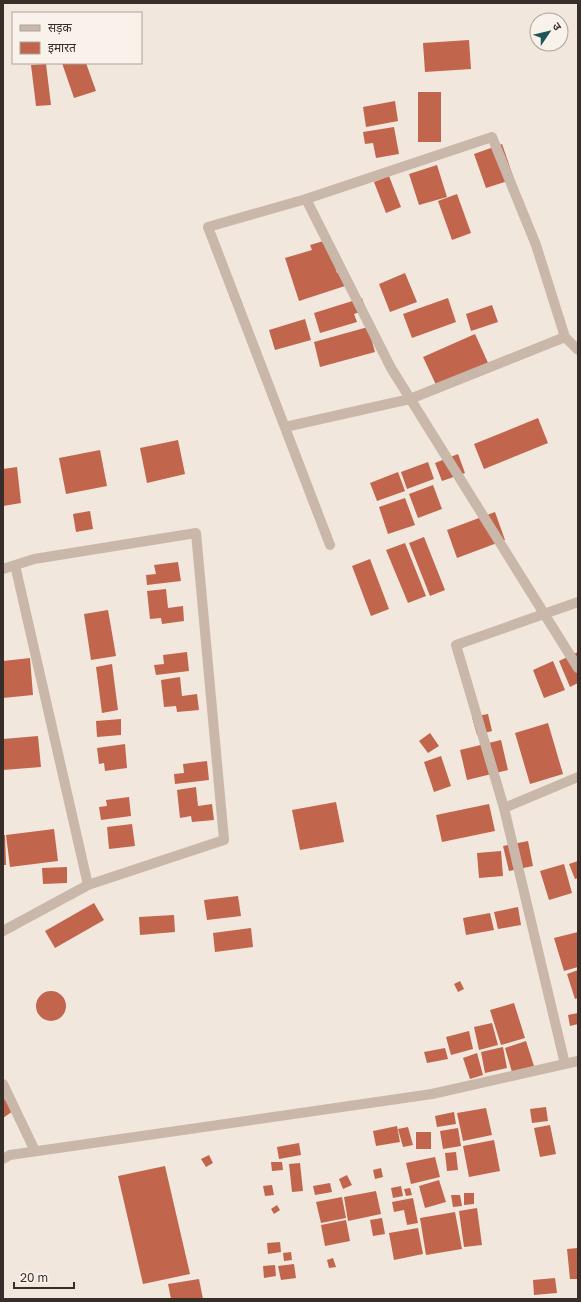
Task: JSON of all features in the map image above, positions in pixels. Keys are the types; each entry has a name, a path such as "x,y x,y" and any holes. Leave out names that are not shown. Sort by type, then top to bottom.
{"street":[{"path":"330,545 208,226 306,199 492,137 536,245 565,337 578,350"},
{"path":"306,199 391,368 578,668"},
{"path":"285,427 410,399 565,337"},
{"path":"3,569 34,560 196,533 224,840 88,885 3,931"},
{"path":"15,565 88,885"},
{"path":"565,1064 504,808 456,644 578,602"},
{"path":"504,808 578,777"},
{"path":"3,1159 10,1155 35,1151 432,1094 578,1061"},
{"path":"3,1084 35,1151"}],"building":[{"path":"469,40 471,69 425,72 423,43"},
{"path":"46,64 51,105 36,106 31,65"},
{"path":"62,64 86,64 96,91 74,98"},
{"path":"418,92 441,92 441,142 418,142"},
{"path":"395,101 398,121 366,127 363,107"},
{"path":"394,127 399,154 376,158 373,143 365,144 363,132"},
{"path":"502,144 514,179 486,188 474,154"},
{"path":"437,165 447,197 419,205 409,174"},
{"path":"389,176 401,207 386,213 374,182"},
{"path":"457,194 471,233 452,240 438,201"},
{"path":"327,240 337,273 343,271 348,285 299,301 285,258 312,250 310,245"},
{"path":"405,273 417,302 390,312 379,284"},
{"path":"362,298 366,310 354,314 357,322 320,333 314,313"},
{"path":"448,298 456,322 412,338 403,314"},
{"path":"492,305 498,322 471,331 466,314"},
{"path":"305,319 311,340 275,350 269,330"},
{"path":"368,327 375,352 320,367 314,342"},
{"path":"475,334 489,365 438,389 423,357"},
{"path":"538,418 548,443 484,469 474,444"},
{"path":"178,440 185,474 147,483 140,448"},
{"path":"100,450 107,486 66,494 59,458"},
{"path":"458,454 465,473 442,481 435,463"},
{"path":"428,462 434,479 407,489 401,472"},
{"path":"17,467 21,503 3,506 3,469"},
{"path":"398,472 405,491 377,501 370,483"},
{"path":"433,485 442,509 418,518 409,494"},
{"path":"405,498 415,525 388,534 379,507"},
{"path":"90,511 93,529 76,532 73,514"},
{"path":"495,512 505,540 457,558 447,530"},
{"path":"424,537 445,590 430,596 409,543"},
{"path":"405,543 426,596 408,603 386,550"},
{"path":"370,559 389,609 371,616 352,566"},
{"path":"178,562 181,581 147,585 146,575 156,574 154,565"},
{"path":"166,589 168,608 183,606 184,621 162,624 161,618 150,619 147,591"},
{"path":"108,610 116,656 91,660 84,614"},
{"path":"187,652 189,671 156,675 154,665 164,664 163,655"},
{"path":"578,652 578,683 570,687 559,661"},
{"path":"30,658 33,695 3,698 3,661"},
{"path":"553,661 565,690 544,698 533,670"},
{"path":"112,664 118,710 102,713 96,667"},
{"path":"180,677 182,696 197,694 199,710 177,712 176,706 164,707 161,680"},
{"path":"488,714 492,731 477,735 472,717"},
{"path":"121,719 121,735 97,737 96,721"},
{"path":"548,723 563,774 530,784 515,733"},
{"path":"430,733 439,746 428,753 419,741"},
{"path":"38,736 41,767 3,770 3,739"},
{"path":"501,740 508,770 467,780 460,750"},
{"path":"125,744 127,768 105,771 104,763 99,764 97,748"},
{"path":"441,756 451,786 434,792 424,762"},
{"path":"207,761 209,780 175,784 174,774 184,773 183,764"},
{"path":"196,787 198,806 212,804 214,820 192,822 191,816 180,818 177,790"},
{"path":"129,797 131,816 101,820 99,807 107,806 106,800"},
{"path":"336,802 344,842 300,850 292,810"},
{"path":"489,804 495,831 442,842 436,815"},
{"path":"132,824 135,846 109,849 107,827"},
{"path":"54,829 58,861 10,867 6,835"},
{"path":"3,835 5,835 6,865 3,865"},
{"path":"528,841 533,866 509,871 503,846"},
{"path":"501,851 503,876 479,878 477,853"},
{"path":"578,861 578,878 575,879 569,864"},
{"path":"564,864 572,893 549,900 540,871"},
{"path":"67,867 67,883 43,884 42,868"},
{"path":"238,896 241,916 207,920 204,900"},
{"path":"94,903 104,920 55,948 45,931"},
{"path":"518,907 521,925 498,929 494,912"},
{"path":"490,913 494,930 466,935 463,918"},
{"path":"174,915 175,932 140,935 139,917"},
{"path":"251,928 253,947 215,952 213,933"},
{"path":"578,932 578,967 564,971 554,938"},
{"path":"578,970 578,998 575,999 567,974"},
{"path":"460,981 464,989 458,992 454,984"},
{"path":"51,991 57,992 65,1000 65,1012 57,1020 51,1021 45,1020 37,1012 36,1006 37,1000 45,992"},
{"path":"514,1003 525,1038 501,1045 490,1010"},
{"path":"578,1013 578,1024 570,1026 568,1015"},
{"path":"492,1023 498,1045 479,1050 474,1027"},
{"path":"469,1031 473,1049 451,1055 446,1037"},
{"path":"526,1041 534,1066 512,1072 505,1048"},
{"path":"503,1047 507,1068 485,1073 481,1052"},
{"path":"445,1048 448,1059 427,1063 424,1052"},
{"path":"477,1053 483,1075 470,1079 463,1058"},
{"path":"3,1097 13,1111 3,1118"},
{"path":"546,1107 548,1121 532,1123 530,1109"},
{"path":"486,1108 492,1135 463,1141 457,1113"},
{"path":"454,1112 456,1124 437,1127 435,1116"},
{"path":"550,1125 556,1154 540,1157 534,1128"},
{"path":"397,1126 400,1142 376,1146 373,1131"},
{"path":"408,1127 413,1145 403,1147 398,1129"},
{"path":"458,1128 461,1146 443,1149 440,1131"},
{"path":"416,1132 431,1132 431,1149 416,1149"},
{"path":"494,1140 500,1171 469,1177 463,1146"},
{"path":"299,1143 301,1155 279,1159 277,1147"},
{"path":"456,1152 458,1170 447,1171 445,1153"},
{"path":"209,1155 213,1163 206,1167 201,1159"},
{"path":"435,1157 440,1177 411,1184 406,1163"},
{"path":"271,1162 282,1162 283,1170 272,1171"},
{"path":"300,1163 303,1191 292,1192 289,1164"},
{"path":"165,1166 190,1274 143,1284 118,1176"},
{"path":"381,1168 383,1177 375,1179 373,1170"},
{"path":"347,1175 352,1185 343,1189 339,1179"},
{"path":"439,1180 446,1202 425,1208 419,1186"},
{"path":"330,1183 332,1192 315,1195 313,1186"},
{"path":"272,1185 274,1195 265,1196 263,1186"},
{"path":"401,1186 403,1196 393,1198 391,1188"},
{"path":"410,1188 412,1195 406,1196 404,1189"},
{"path":"376,1191 381,1214 348,1221 344,1197"},
{"path":"464,1193 474,1193 474,1204 464,1205"},
{"path":"451,1195 460,1195 462,1206 453,1207"},
{"path":"342,1197 346,1218 321,1223 316,1202"},
{"path":"413,1198 418,1223 407,1225 404,1210 394,1212 392,1202"},
{"path":"277,1205 280,1210 274,1214 271,1209"},
{"path":"477,1208 482,1245 464,1247 459,1211"},
{"path":"455,1212 462,1249 426,1255 420,1218"},
{"path":"382,1218 385,1234 373,1236 370,1220"},
{"path":"346,1220 350,1241 325,1246 321,1225"},
{"path":"418,1228 423,1254 394,1260 389,1233"},
{"path":"280,1242 281,1252 268,1254 267,1243"},
{"path":"578,1248 578,1279 570,1279 567,1249"},
{"path":"291,1252 292,1260 284,1261 283,1253"},
{"path":"333,1258 336,1267 329,1268 327,1260"},
{"path":"294,1264 296,1278 281,1280 278,1266"},
{"path":"275,1265 276,1276 264,1278 263,1266"},
{"path":"555,1278 557,1293 534,1295 533,1280"},
{"path":"199,1279 203,1299 171,1299 168,1284"}]}
